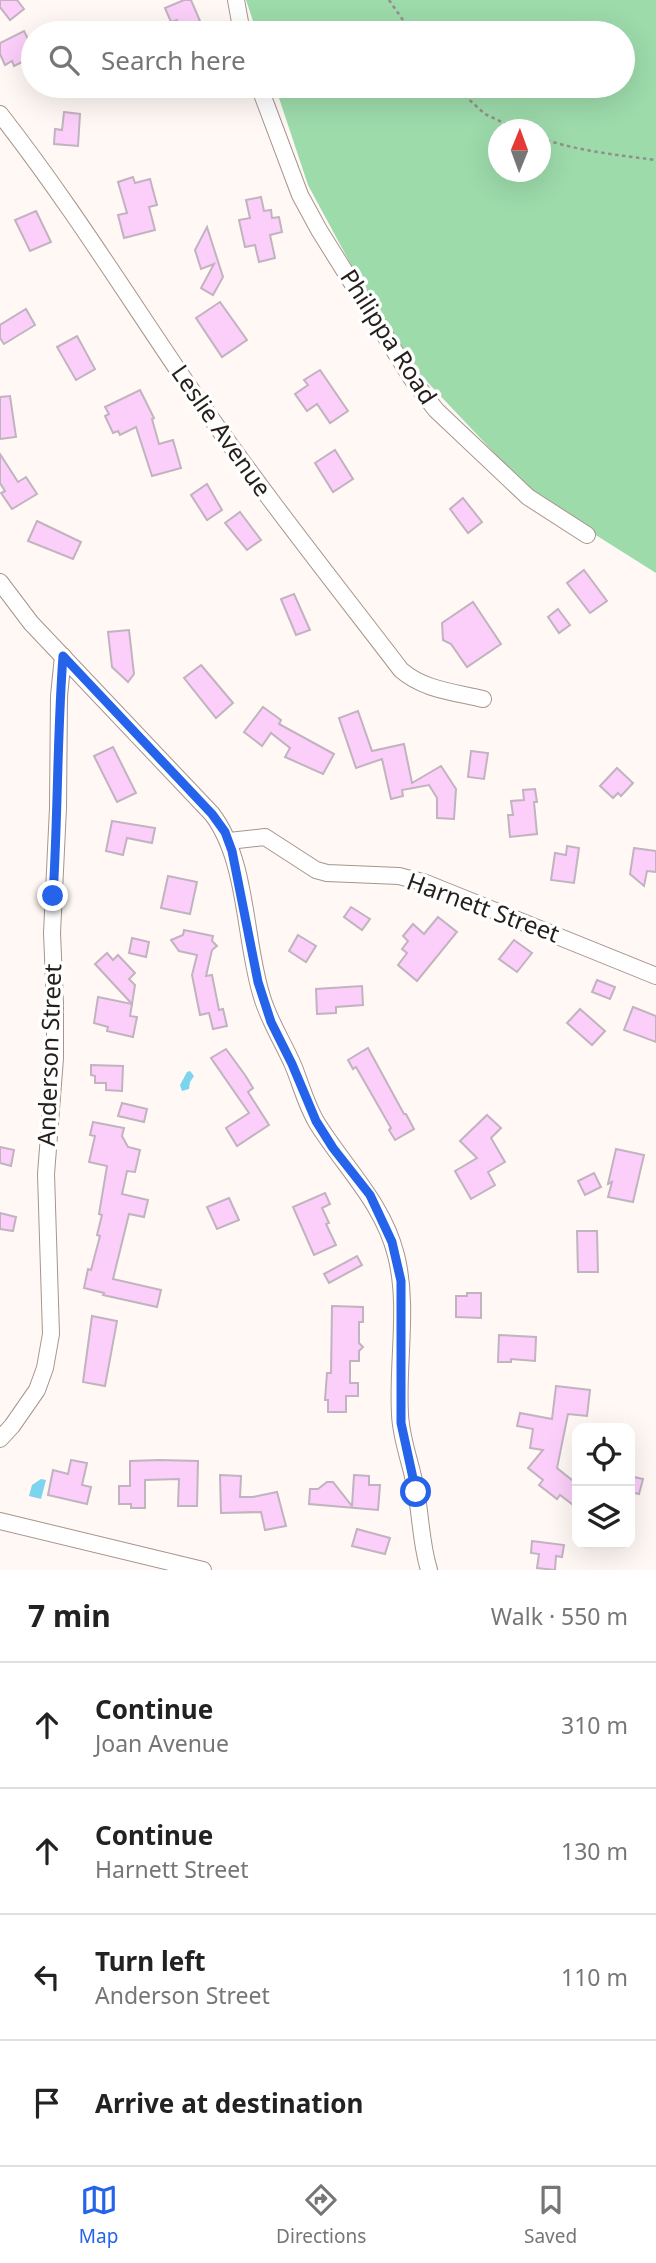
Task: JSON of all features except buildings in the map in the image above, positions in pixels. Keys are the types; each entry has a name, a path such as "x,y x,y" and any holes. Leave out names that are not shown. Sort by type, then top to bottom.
{"street":[{"path":"236,0 240,21"},
{"name":"Philippa Road","path":"263,98 300,195 412,379 436,411 528,497 587,535"},
{"name":"Leslie Avenue","path":"0,114 135,303 187,384 249,472 401,670 413,680 425,685 483,699"},
{"path":"0,582 23,614 212,814 229,841 256,975 266,1009 316,1121 377,1207 396,1256 401,1281 402,1309 401,1423 416,1492 420,1534 429,1570"},
{"name":"Anderson Street","path":"0,1439 37,1390 45,1368 51,1334 46,1174 55,1058 52,933 58,808 59,696 63,656"},
{"name":"Harnett Street","path":"229,841 265,838 316,870 327,873 399,876 418,880 656,976"},
{"path":"0,1521 203,1570"}],"path":[{"path":"389,0 404,21"},
{"path":"467,98 485,114 495,119"},
{"path":"551,141 596,152 656,160"}],"green space":[{"path":"246,0 656,0 656,573 537,498 397,350 308,185 279,98 635,98 635,21 253,21"}],"water":[{"path":"190,1071 194,1076 189,1089 182,1091 180,1085"},
{"path":"41,1479 46,1480 41,1499 29,1496 32,1485"}],"route":[{"path":"53,896 58,808 59,696 63,656 212,814 229,841 261,995 271,1022 316,1121 333,1148 370,1195 396,1256 401,1281 402,1309 400,1413 416,1492"}]}
